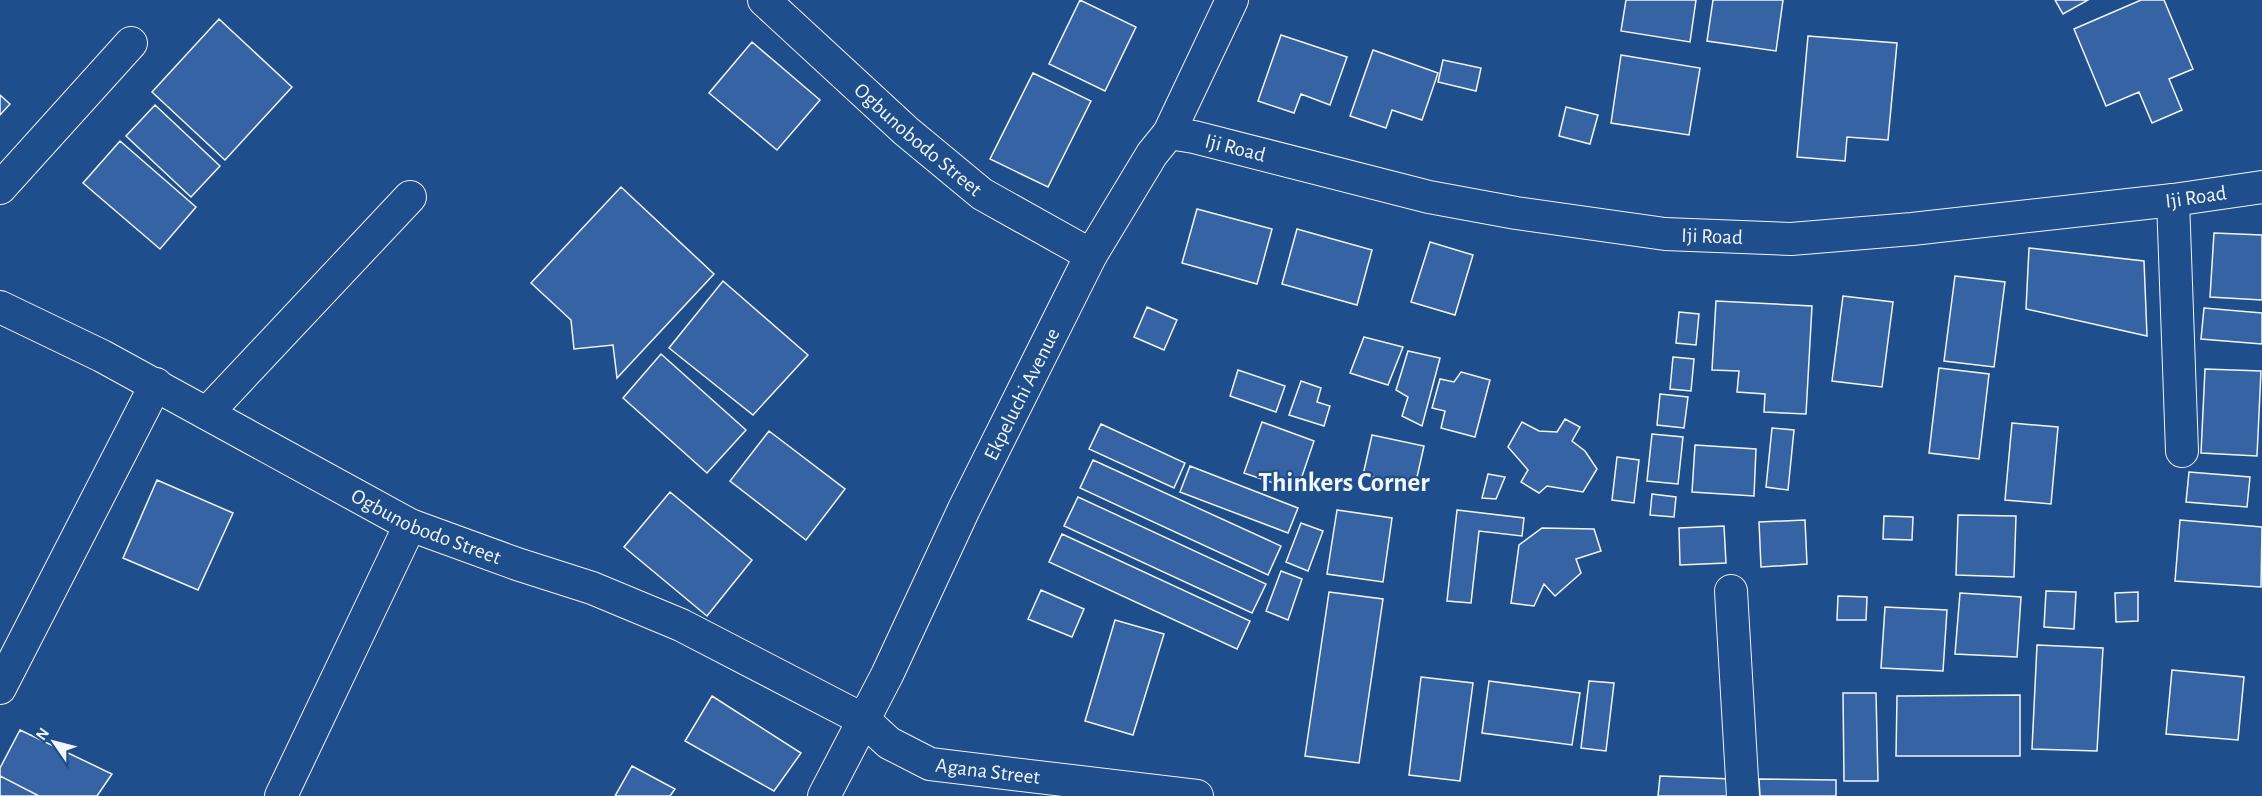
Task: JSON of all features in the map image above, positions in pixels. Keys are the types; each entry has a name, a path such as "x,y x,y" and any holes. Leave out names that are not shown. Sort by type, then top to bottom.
{"street":[{"name":"Ogbunobodo Street","path":"764,0 906,131 982,194 1091,255"},
{"name":"Ekpeluchi Avenue","path":"824,796 864,720 963,509 1091,255 1152,154 1169,134 1233,0"},
{"path":"0,188 131,43"},
{"name":"Iji Road","path":"1169,134 1204,139 1429,197 1516,213 1665,234 1791,239 1912,229 2173,200 2262,187"},
{"path":"207,413 410,197"},
{"path":"2173,200 2182,452"},
{"name":"Ogbunobodo Street","path":"0,307 156,384 410,525 517,564 592,588 670,620 864,720"},
{"path":"0,688 156,384"},
{"path":"281,796 410,525"},
{"path":"1731,591 1743,796"},
{"name":"Agana Street","path":"864,720 889,743 930,764 1197,796"}],"building":[{"path":"1080,0 1136,27 1105,91 1049,64"},
{"path":"1626,0 1696,0 1690,42 1621,31"},
{"path":"1713,0 1783,0 1776,51 1707,41"},
{"path":"2055,0 2088,0 2063,14"},
{"path":"2141,0 2164,0 2193,69 2169,79 2182,110 2152,123 2139,92 2106,106 2074,29"},
{"path":"219,19 292,87 225,160 152,92"},
{"path":"1281,35 1347,57 1330,105 1301,94 1294,113 1258,101"},
{"path":"1808,36 1897,43 1888,140 1847,137 1845,161 1797,157"},
{"path":"752,42 820,100 777,150 709,93"},
{"path":"1373,50 1438,73 1422,120 1392,110 1386,128 1350,116"},
{"path":"1621,55 1700,68 1689,135 1611,123"},
{"path":"1443,60 1481,68 1476,91 1438,82"},
{"path":"1033,73 1091,101 1048,187 990,159"},
{"path":"0,95 10,104 0,115"},
{"path":"155,105 220,166 191,197 126,136"},
{"path":"1566,107 1598,115 1590,144 1559,136"},
{"path":"120,141 196,207 160,249 83,183"},
{"path":"621,187 714,274 617,378 613,345 574,349 571,320 531,283"},
{"path":"1197,209 1272,229 1257,284 1182,263"},
{"path":"1297,229 1372,250 1357,305 1282,284"},
{"path":"2214,233 2262,235 2262,300 2210,297"},
{"path":"1430,242 1473,255 1455,315 1411,302"},
{"path":"2029,248 2144,261 2147,336 2026,309"},
{"path":"1955,276 2005,282 1994,367 1944,361"},
{"path":"723,281 808,355 753,415 669,348"},
{"path":"1843,296 1893,302 1882,387 1832,381"},
{"path":"1716,301 1812,306 1806,414 1764,412 1765,394 1737,392 1739,371 1712,370"},
{"path":"1147,307 1177,320 1164,350 1134,337"},
{"path":"2204,308 2262,313 2262,344 2201,339"},
{"path":"1679,312 1699,314 1696,345 1676,343"},
{"path":"1364,337 1403,347 1388,385 1350,373"},
{"path":"1408,351 1440,358 1422,426 1402,416 1408,397 1396,390"},
{"path":"661,354 746,430 707,473 623,398"},
{"path":"1673,357 1694,359 1691,391 1670,389"},
{"path":"1939,368 1989,374 1979,459 1929,453"},
{"path":"2205,369 2261,371 2257,456 2201,453"},
{"path":"1238,370 1285,386 1276,412 1230,396"},
{"path":"1461,372 1490,380 1475,437 1441,428 1445,411 1432,408 1440,379 1454,382"},
{"path":"1301,381 1321,388 1317,402 1330,406 1324,426 1289,415"},
{"path":"1660,394 1688,397 1684,428 1657,425"},
{"path":"1565,419 1580,427 1572,441 1585,451 1597,469 1583,492 1547,486 1539,493 1521,482 1528,470 1508,447 1522,422 1539,431 1557,432"},
{"path":"1262,422 1314,441 1297,491 1244,473"},
{"path":"2012,423 2058,427 2051,504 2005,500"},
{"path":"1101,424 1185,463 1174,488 1089,449"},
{"path":"1772,428 1794,430 1788,490 1766,487"},
{"path":"769,431 845,489 806,540 730,481"},
{"path":"1652,434 1683,437 1678,484 1647,481"},
{"path":"1372,435 1424,446 1415,486 1363,475"},
{"path":"1695,445 1756,449 1754,496 1692,492"},
{"path":"1617,457 1639,460 1634,503 1612,500"},
{"path":"1093,460 1281,546 1268,575 1080,488"},
{"path":"1190,466 1298,508 1288,533 1180,492"},
{"path":"2189,472 2250,477 2247,507 2186,502"},
{"path":"1488,474 1505,477 1496,499 1482,498"},
{"path":"157,480 233,513 198,590 123,558"},
{"path":"670,492 752,560 707,616 624,547"},
{"path":"1652,494 1676,497 1674,517 1650,515"},
{"path":"1078,497 1266,584 1252,613 1064,526"},
{"path":"1337,510 1392,518 1383,582 1327,574"},
{"path":"1457,510 1524,518 1522,536 1479,531 1471,603 1447,601"},
{"path":"1958,515 2016,516 2014,577 1956,575"},
{"path":"1884,516 1913,517 1912,540 1883,539"},
{"path":"1805,520 1807,564 1761,567 1759,522"},
{"path":"2180,520 2262,527 2261,587 2175,581"},
{"path":"1301,523 1323,531 1308,571 1286,562"},
{"path":"1724,526 1726,563 1680,565 1679,528"},
{"path":"1542,528 1594,529 1601,551 1576,559 1581,573 1555,596 1544,584 1534,606 1511,603 1519,545"},
{"path":"1062,534 1250,621 1237,649 1049,562"},
{"path":"1281,571 1302,579 1288,620 1266,611"},
{"path":"1041,590 1084,609 1072,637 1028,619"},
{"path":"2046,591 2076,592 2074,629 2044,627"},
{"path":"1329,592 1383,599 1359,763 1305,756"},
{"path":"2138,592 2138,621 2116,622 2115,593"},
{"path":"1960,593 2021,597 2017,657 1955,654"},
{"path":"1838,596 1867,597 1866,620 1837,620"},
{"path":"1885,607 1947,610 1943,671 1881,668"},
{"path":"1115,620 1164,634 1133,735 1085,721"},
{"path":"2037,645 2103,648 2097,751 2032,749"},
{"path":"2172,670 2244,677 2238,740 2166,734"},
{"path":"1421,677 1473,683 1460,781 1409,775"},
{"path":"1489,681 1580,693 1572,745 1482,733"},
{"path":"1589,681 1614,683 1606,751 1581,748"},
{"path":"1843,693 1876,693 1878,781 1844,781"},
{"path":"2020,695 2020,756 1896,756 1897,696"},
{"path":"712,696 801,753 774,791 685,741"},
{"path":"20,730 112,774 97,796 39,796 0,776 0,768"},
{"path":"632,766 675,789 670,796 615,796"},
{"path":"0,776 39,796 0,796"},
{"path":"1660,776 1731,779 1730,796 1658,796"},
{"path":"1759,779 1836,780 1836,796 1760,796"}],"district":[{"name":"Thinkers Corner","path":"1344,482"}]}
